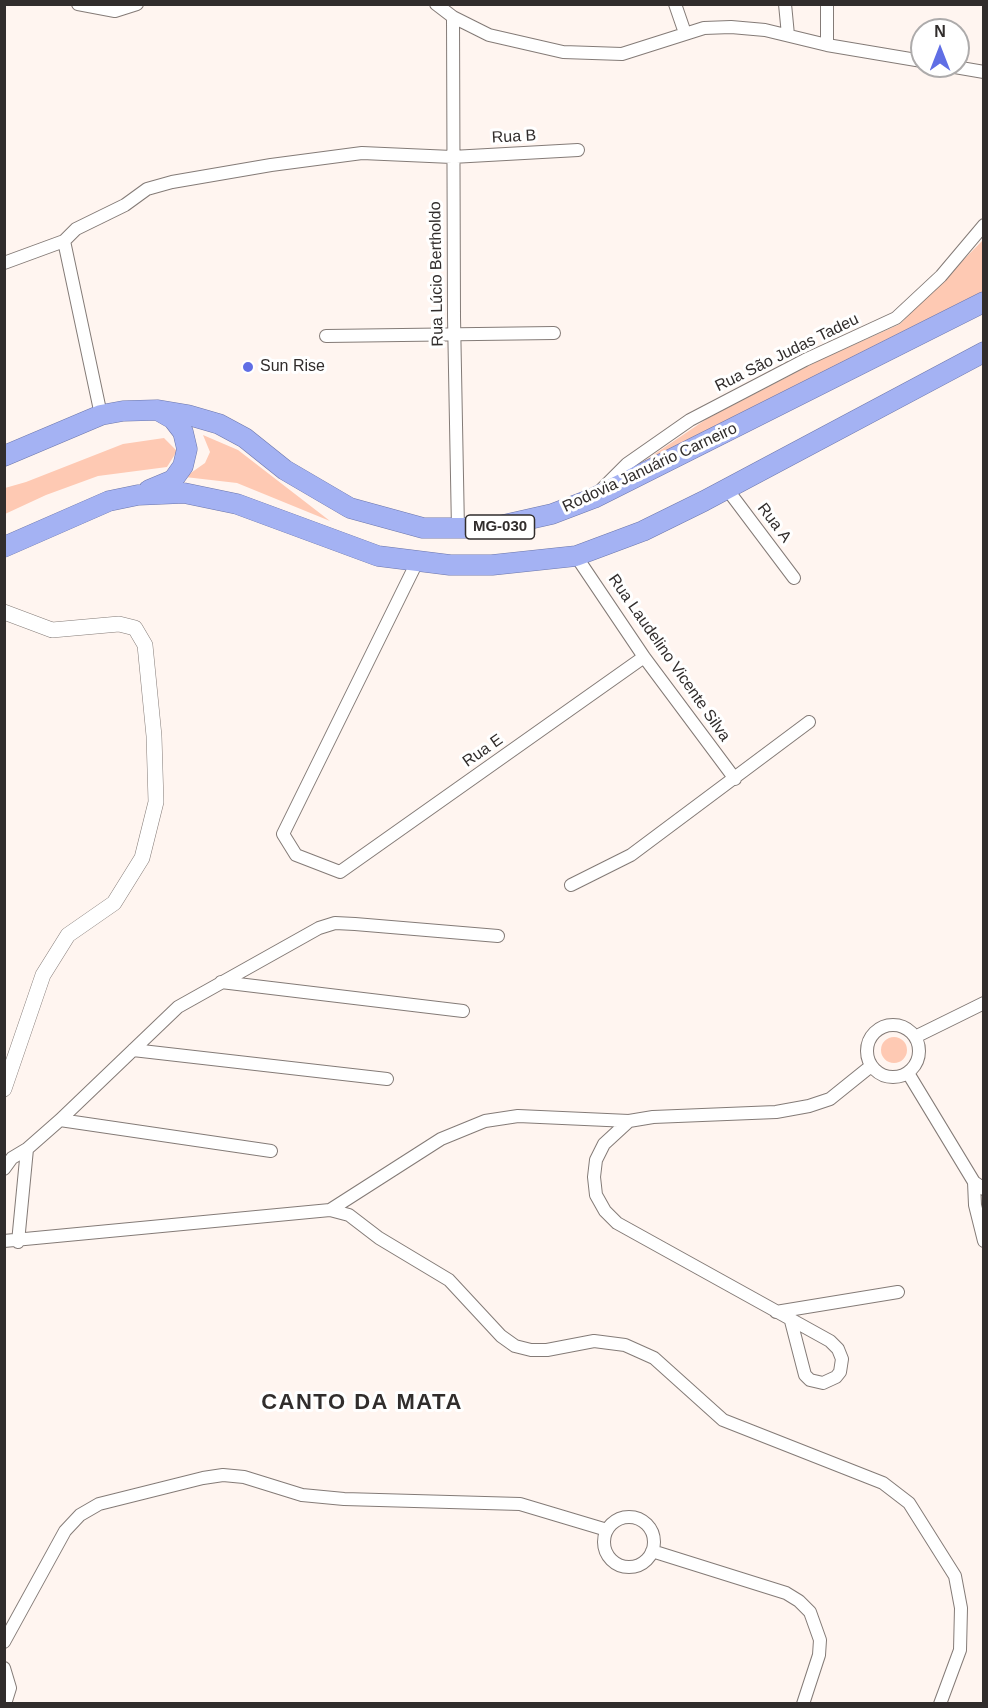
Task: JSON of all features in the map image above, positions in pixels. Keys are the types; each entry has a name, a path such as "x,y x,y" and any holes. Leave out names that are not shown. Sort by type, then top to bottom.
{"highway":[{"name":"Rodovia Januário Carneiro","path":"4,456 101,415 123,411 158,410 188,414 219,424 244,438 285,470 350,508 423,528 458,530 517,524 594,498 984,302"},
{"name":"MG-030","path":"4,547 109,501 138,495 184,493 237,504 378,556 417,562 492,565 576,556 643,531 727,489 984,352"},
{"path":"138,495 173,480 183,466 187,449 183,432 173,418 158,410"}],"street":[{"path":"78,4 115,11 137,4"},
{"path":"436,4 453,17 489,35 524,45 593,55 622,54 704,28 731,27 765,30 827,45 910,59"},
{"path":"675,4 685,33"},
{"path":"785,4 788,35"},
{"path":"827,4 827,45"},
{"name":"Rua Lúcio Bertholdo","path":"453,17 452,157 458,530"},
{"name":"Rua B","path":"4,263 64,241 76,228 125,205 147,189 172,182 271,165 362,153 452,157 578,150"},
{"name":"Rua São Judas Tadeu","path":"594,498 627,464 690,420 805,360 896,318 941,276 984,225"},
{"path":"64,241 101,415"},
{"path":"326,336 554,333"},
{"name":"Rua A","path":"727,489 794,578"},
{"name":"Rua Laudelino Vicente Silva","path":"576,556 644,657 735,779"},
{"name":"Rua E","path":"417,562 283,834 296,855 340,872 644,657"},
{"path":"4,612 52,630 119,624 135,628 145,645 154,736 156,802 142,858 114,903 69,935 43,975 4,1089"},
{"path":"571,885 631,855 809,722"},
{"path":"4,1169 12,1158 27,1149 60,1120 178,1007 319,928 335,923 498,936"},
{"path":"221,982 463,1011"},
{"path":"915,1037 984,1003"},
{"path":"896,1025 907,1029 915,1037 919,1048 918,1059 908,1073 891,1077 871,1066 867,1055 868,1043 879,1029 896,1025"},
{"path":"133,1050 387,1079"},
{"path":"330,1210 441,1139 485,1121 518,1116 629,1121 653,1117 776,1112 809,1106 830,1099 871,1066"},
{"path":"908,1073 979,1186 975,1205 984,1241"},
{"path":"60,1120 271,1151"},
{"path":"629,1121 604,1144 596,1160 594,1178 596,1195 604,1211 617,1224 830,1341 838,1349 842,1366 836,1377 823,1383 810,1380 805,1375 791,1321"},
{"path":"18,1242 27,1149"},
{"path":"4,1241 18,1242 330,1210 349,1215 379,1238 449,1280 501,1336 515,1346 531,1350 547,1350 594,1341 625,1345 654,1358 723,1420 883,1483 909,1503 955,1576 962,1608 960,1650 939,1704"},
{"path":"776,1312 898,1292"},
{"path":"4,1642 65,1531 80,1515 99,1504 203,1478 223,1475 244,1477 302,1495 344,1499 520,1504 607,1530"},
{"path":"634,1517 641,1520 654,1536 652,1551 643,1562 628,1566 620,1565 613,1561 604,1547 607,1530 619,1519 634,1517"},
{"path":"652,1551 786,1593 800,1601 813,1619 820,1640 819,1655 803,1704"},
{"path":"4,1668 10,1688 5,1704"}],"shaded area":[{"path":"983,240 983,299 625,474 708,418 820,360 900,324"},
{"path":"203,435 238,450 330,521 237,483 185,477 205,463 210,452"},
{"path":"164,438 177,451 167,467 98,476 46,495 5,514 5,488 123,444"},
{"path":"894,1037 903,1041 907,1050 903,1059 894,1063 885,1059 881,1050 885,1041"}],"place":[{"name":"Sun Rise","path":"248,367"}],"district":[{"name":"CANTO DA MATA","path":"362,1403"}]}
